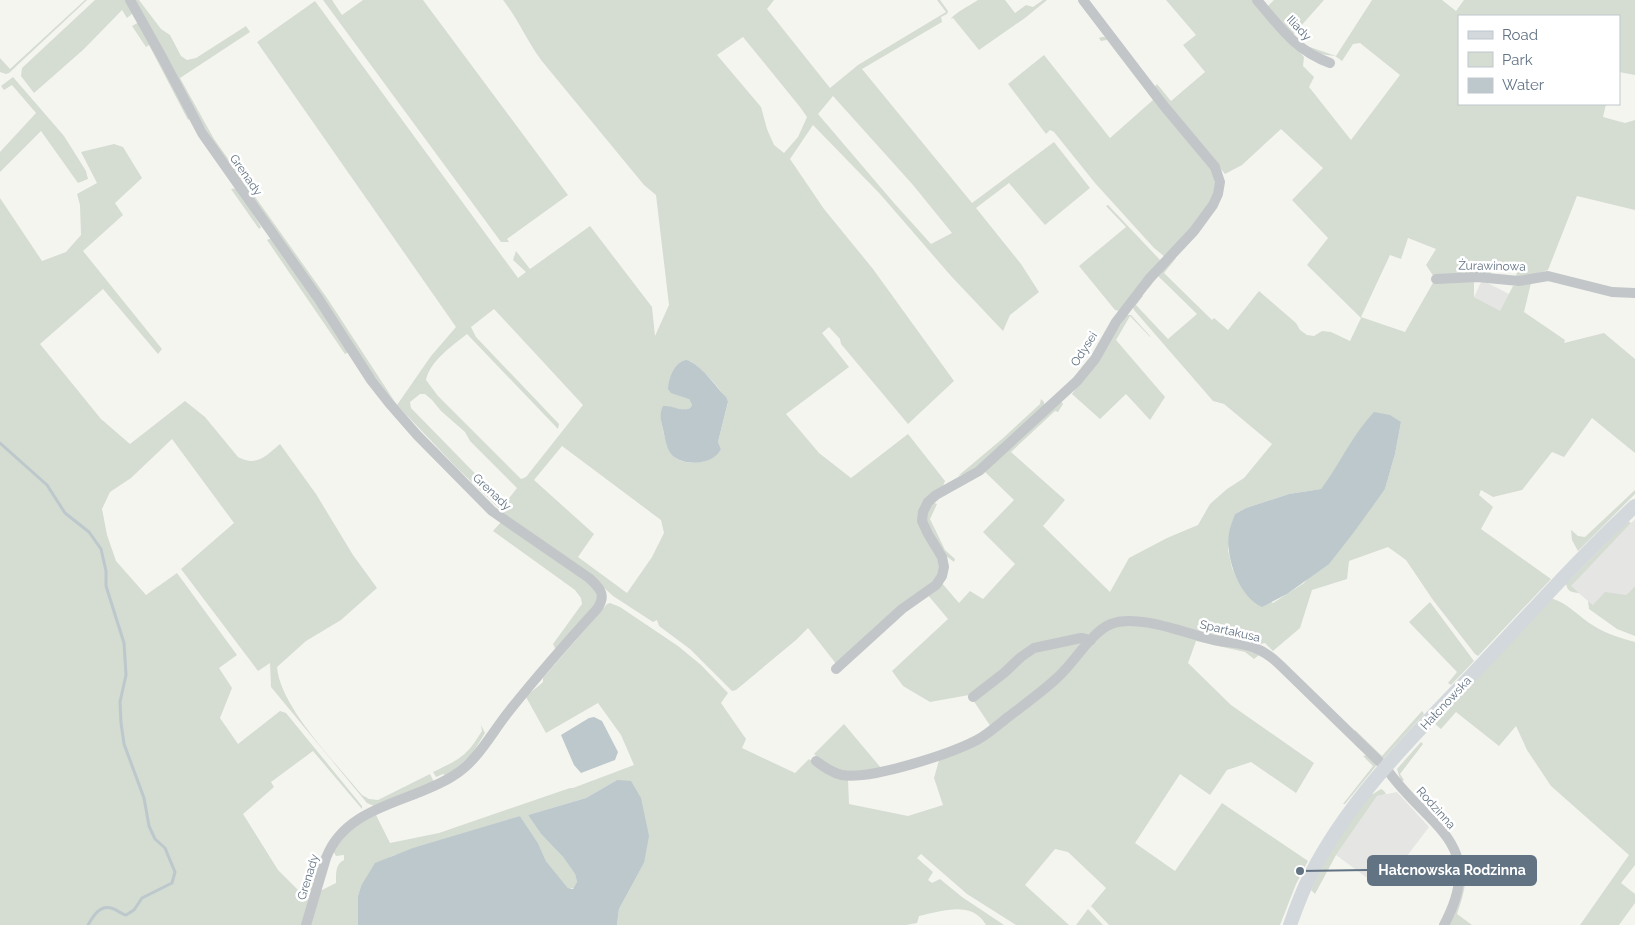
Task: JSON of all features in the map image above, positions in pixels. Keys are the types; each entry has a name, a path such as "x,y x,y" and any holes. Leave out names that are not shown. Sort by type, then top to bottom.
{"street":[{"name":"Grenady","path":"130,0 207,140 318,298 371,380 389,403 417,435 492,511 589,578 601,589 603,594 597,609 547,664 465,767 440,783 360,817 339,835 326,858 306,925"},
{"name":"Odysei","path":"836,669 902,609 936,585 942,576 944,566 942,557 922,522 922,512 928,502 936,495 979,471 1077,381 1095,359 1116,322 1149,279 1194,230 1212,205 1219,191 1219,178 1213,164 1083,0"},
{"name":"Iliady","path":"1257,0 1299,47 1314,57 1330,63"},
{"name":"Żurawinowa","path":"1436,279 1477,277 1519,282 1548,276 1612,292 1635,293"},
{"name":"Hałcnowska","path":"1290,925 1304,888 1328,844 1351,809 1386,768 1556,585 1635,506"},
{"name":"Spartakusa","path":"816,761 831,771 859,776 905,766 967,744 989,732 1058,678 1105,627 1120,621 1130,620 1148,622 1214,640 1254,647 1275,660 1386,768"},
{"path":"973,697 1034,648 1081,638 1091,640"},
{"name":"Rodzinna","path":"1386,768 1400,787 1435,823 1454,848 1460,873 1459,890 1454,906 1444,925"}],"shaded area":[{"path":"1482,280 1509,294 1500,312 1474,297"},
{"path":"1635,519 1635,586 1626,595 1593,605 1570,586"},
{"path":"1397,792 1429,827 1404,860 1401,873 1390,882 1370,880 1336,855 1377,796"}],"green space":[{"path":"87,0 9,73 0,72 0,58 10,69"},
{"path":"95,0 125,0 133,13 127,18 122,10 84,49 34,93 21,76 22,68"},
{"path":"133,0 139,0 161,29 170,35 181,56 187,60 196,58 246,26 250,32 180,78 214,139 327,298 397,405 368,368 202,123"},
{"path":"323,0 332,0 342,15 363,0 423,0 568,195 507,239 509,242 501,242"},
{"path":"503,0 774,0 767,9 830,88 858,65 946,12 937,0 940,0 948,11 947,14 941,17 942,22 862,69 972,203 1054,142 1090,188 1045,225 1009,183 976,208 1021,264 1039,292 1010,315 1003,331 951,276 880,194 813,125 790,159 824,209 873,269 954,381 908,424 829,327 822,333 849,367 786,414 819,453 851,478 908,434 945,481 943,486 921,506 941,564 937,580 837,665 808,628 736,690 732,691 690,649 659,626 657,620 653,622 613,596 599,583 505,514 456,467 397,405 431,356 456,327 257,42 315,1 518,278 526,272 513,260 516,251 530,269 590,226 652,307 655,336 669,305 656,195 644,185 541,60","holes":["743,37 807,117 798,137 784,153 774,145 761,107 717,55","833,96 913,185 952,233 931,244 818,114","494,309 583,405 526,477 521,479 438,396 426,380 428,373 437,360 467,334 558,429 559,424 476,337 471,327","690,361 722,392 728,403 718,442 721,449 713,458 701,462 690,463 676,458 667,446 661,420 677,408 684,410 690,408 692,405 689,399","420,394 425,394 465,432 470,441 517,488 506,502 498,497 411,408 410,402","562,446 661,520 664,533 652,557 627,593 578,557 594,534 534,480"]},
{"path":"978,0 1005,0 1015,13 1026,5 1033,7 1043,0 1047,0 979,50 953,18 951,19"},
{"path":"1166,0 1254,0 1304,57 1303,66 1314,77 1309,87 1351,140 1400,75 1360,43 1353,44 1342,61 1335,56 1319,54 1307,46 1336,56 1372,0 1442,0 1456,11 1464,0 1635,0 1635,75 1620,72 1620,15 1458,15 1458,105 1606,105 1603,117 1625,123 1635,120 1635,210 1577,196 1548,270 1526,277 1516,277 1517,271 1494,267 1490,274 1434,277 1426,265 1436,249 1408,238 1401,259 1390,255 1361,317 1405,332 1434,281 1474,280 1474,297 1500,311 1513,286 1531,283 1524,312 1565,340 1564,343 1604,333 1635,359 1635,453 1592,418 1564,457 1552,452 1522,490 1493,497 1481,490 1479,495 1493,507 1481,529 1551,579 1478,656 1433,600 1406,560 1388,547 1349,561 1347,579 1312,590 1300,628 1273,651 1265,643 1255,645 1149,621 1050,642 969,695 930,702 903,686 892,671 948,619 927,594 941,582 959,603 970,591 983,599 1015,564 983,532 1014,500 984,471 1061,401 1063,404 1058,412 1055,411 1011,452 1065,500 1043,526 1110,592 1129,558 1167,538 1198,525 1210,504 1227,489 1244,478 1272,444 1224,404 1213,401 1134,310 1133,307 1140,294 1143,296 1136,305 1168,339 1197,314 1158,276 1148,289 1147,286 1174,258 1176,258 1164,273 1212,320 1214,318 1228,330 1259,291 1307,335 1314,336 1322,331 1331,332 1350,341 1361,318 1307,265 1328,238 1292,200 1323,168 1281,129 1242,165 1225,174 1154,88 1157,84 1171,101 1205,72 1183,45 1196,35","holes":["1401,422 1395,454 1385,489 1304,583 1273,603 1239,582 1232,568 1228,550 1235,514 1246,508 1289,494 1321,489 1332,475"]},
{"path":"1274,0 1324,0 1292,36 1267,7"},
{"path":"139,22 190,118 188,120 149,45 146,47 132,26"},
{"path":"1105,37 1211,166 1216,187 1204,213 1165,257 1154,248 1095,183 1054,132 1050,130 1046,134 1008,84 1044,55 1110,138 1153,100 1107,40 1101,41 1099,38"},
{"path":"13,77 64,136 86,171 88,179 78,183 41,131 0,172 0,152 36,113 12,85 4,90 1,86"},
{"path":"114,144 123,147 142,178 115,203 123,215 83,251 162,349 158,354 103,289 40,344 101,419 130,444 185,401 205,417 238,457 251,461 261,459 280,444 316,494 353,555 377,588 341,620 306,641 277,667 280,683 298,717 362,795 369,799 378,800 430,774 434,782 374,806 367,803 271,687 270,663 258,671 181,569 234,523 172,439 131,478 110,492 102,509 107,535 116,561 146,595 177,573 237,655 219,668 232,688 220,718 238,744 280,711 286,713 362,806 362,809 313,751 271,782 274,787 243,814 278,870 306,898 320,856 303,925 0,925 0,198 42,261 66,252 81,235 80,205 77,194 97,183 81,152"},
{"path":"237,188 261,227 259,229 231,189"},
{"path":"1108,205 1160,260 1120,311 1115,310 1079,266 1126,227 1106,206"},
{"path":"272,239 349,352 345,354 267,240"},
{"path":"1127,315 1131,315 1150,337 1130,316 1116,340 1165,397 1150,420 1126,394 1100,419 1072,394"},
{"path":"1041,399 1045,407 1015,436 980,466 958,476 1040,404"},
{"path":"1635,490 1635,494 1578,551 1572,540 1571,530 1578,536 1585,537"},
{"path":"932,502 937,504 930,519 945,550 955,559 954,562 945,555 925,519"},
{"path":"1628,521 1631,523 1571,586 1579,593 1569,590 1566,584"},
{"path":"501,522 586,581 596,591 598,601 556,650 553,644 582,604 581,598 575,590 493,531"},
{"path":"1635,586 1635,636 1617,629 1589,609 1588,601 1593,605 1605,592 1626,595"},
{"path":"1550,598 1567,606 1599,629 1635,642 1635,865 1621,883 1635,894 1635,903 1619,925 1580,925 1629,855 1551,786 1527,750 1516,726 1499,746 1456,712 1441,729 1434,722"},
{"path":"1430,602 1474,661 1451,685 1448,683 1457,672 1409,622"},
{"path":"610,603 620,607 678,646 701,665 728,693 721,703 746,739 742,748 795,773 809,759 828,773 848,779 849,804 908,816 943,805 934,778 940,757 979,741 1103,631 1130,622 1235,645 1259,655 1254,659 1245,652 1196,641 1188,663 1231,705 1314,763 1296,793 1251,762 1227,770 1210,795 1180,774 1135,843 1175,871 1222,803 1308,861 1296,884 1280,925 1109,925 1091,906 1106,888 1068,852 1055,849 1025,885 1069,925 1016,925 967,894 921,854 917,858 933,872 928,880 932,883 940,879 962,897 1004,925 986,925 973,912 956,909 919,916 917,923 906,925 617,925 619,909 644,863 617,780 586,798 528,815 541,834 563,857 575,874 577,882 574,888 568,888 546,861 538,843 520,816 392,856 361,886 358,896 358,925 309,925 320,891 336,883 336,873 339,864 344,860 344,855 336,856 333,851 353,826 376,815 390,843 439,833 573,788 634,765 621,735 598,703 546,733 526,697 543,682 543,678 607,604"},
{"path":"1078,641 1084,643 1069,665 991,727 973,700 1029,654"},
{"path":"1422,711 1424,714 1383,759 1355,733 1355,730 1382,756"},
{"path":"844,724 881,768 861,772 845,771 830,766 814,754"},
{"path":"481,725 485,733 472,754 447,776 443,774 436,777 433,772 467,752 482,731"},
{"path":"1421,742 1423,744 1400,774 1404,780 1401,782 1397,769"},
{"path":"1368,755 1376,766 1345,804 1343,804 1373,766 1363,756"},
{"path":"1381,789 1386,794 1377,796 1336,855 1315,894 1311,890 1329,852 1371,793 1373,794"},
{"path":"1465,861 1466,875 1457,914 1472,925 1447,925 1461,862"},
{"path":"1088,909 1103,925 1076,925"}],"water":[{"path":"686,360 702,370 726,397 728,402 718,442 721,449 706,461 691,463 677,459 672,455 667,446 661,420 663,406 687,409 692,405 689,399 671,393 668,389 675,367"},
{"path":"1374,412 1390,415 1401,422 1395,454 1385,489 1329,564 1287,594 1262,607 1247,595 1235,575 1228,543 1229,530 1235,514 1246,508 1289,494 1321,489 1359,430"},
{"path":"594,717 602,721 618,752 615,760 581,773 574,765 561,735 589,718"},
{"path":"617,780 631,781 641,798 649,836 644,863 619,909 617,925 358,925 358,896 361,886 375,863 413,848 520,816 538,843 546,861 568,888 573,889 577,882 575,874 563,857 541,834 528,815 586,798"}],"waterway":[{"path":"0,443 47,485 65,513 89,532 101,549 106,571 106,586 124,643 126,675 120,702 124,744 144,798 149,826 155,839 165,848 175,872 172,883 142,898 134,910 126,915 113,909 103,908 97,912 88,925"}],"place":[{"name":"Hałcnowska Rodzinna","path":"1300,871"}]}
